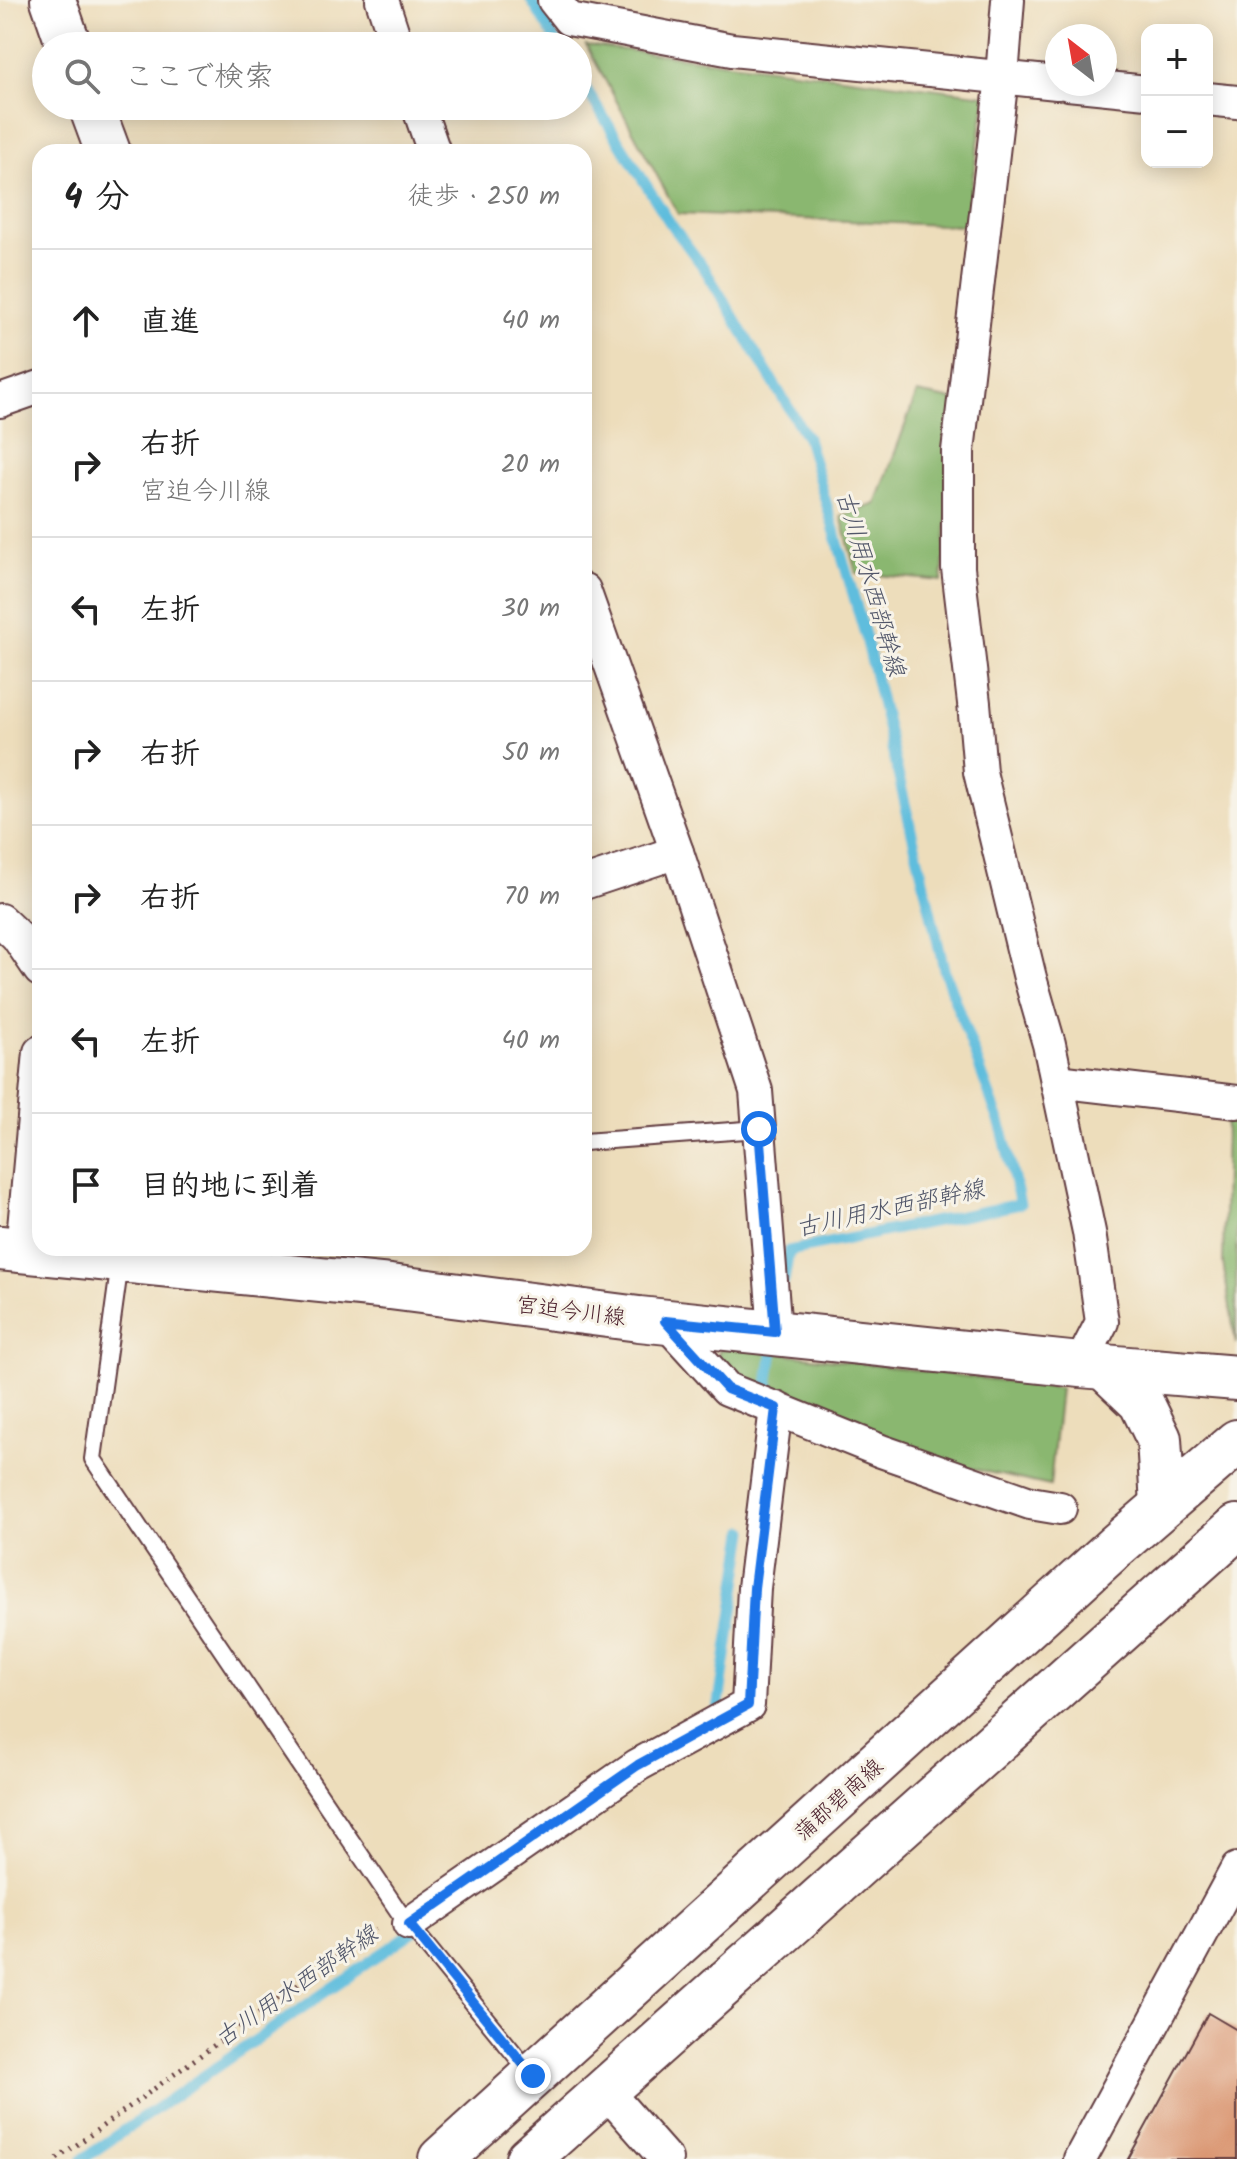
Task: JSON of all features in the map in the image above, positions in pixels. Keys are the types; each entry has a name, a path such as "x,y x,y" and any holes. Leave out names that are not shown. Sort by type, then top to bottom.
{"main road":[{"path":"53,0 64,32"},
{"path":"96,120 105,144"},
{"name":"宮迫今川線","path":"11,1249 32,1251"},
{"name":"宮迫今川線","path":"75,1256 390,1287 665,1321 1091,1366 1237,1378"},
{"path":"1091,1366 1141,1402 1159,1439 1163,1505"},
{"name":"蒲郡碧南線","path":"441,2159 1163,1505 1237,1442"},
{"path":"528,2159 1237,1527"}],"street":[{"path":"382,0 392,32"},
{"path":"554,0 569,19 732,50 1045,82"},
{"path":"1008,0 1002,77 958,451 958,568 980,772 1057,1081 1089,1232 1102,1322 1091,1366"},
{"path":"1117,89 1141,91"},
{"path":"1213,100 1237,102"},
{"path":"423,120 431,144"},
{"path":"0,401 32,390"},
{"path":"592,613 677,852 756,1091 775,1332"},
{"path":"592,880 677,852"},
{"path":"0,920 17,936 32,958"},
{"path":"1057,1081 1237,1102"},
{"path":"11,1249 32,1106"},
{"path":"665,1321 727,1389 881,1451 1030,1503 1060,1508"},
{"path":"404,1918 638,1765 748,1705 754,1588 776,1408"},
{"path":"1080,2159 1237,1869"},
{"path":"605,2090 666,2159"}],"lane":[{"path":"592,1141 759,1129"},
{"path":"120,1261 93,1459 404,1918 533,2076"}],"path":[{"path":"57,2159 404,1918"}],"green space":[{"path":"592,46 986,95 965,226 678,214 592,56"},
{"path":"917,393 958,401 942,581 856,573 841,516 876,504"},
{"path":"1226,1121 1237,1123 1236,1344 1223,1263"},
{"path":"739,1348 1060,1388 1050,1486 919,1457 715,1371 719,1350"}],"building":[{"path":"1208,2013 1237,2030 1237,2159 1128,2159"}],"waterway":[{"name":"古川用水西部幹線","path":"531,0 550,32"},
{"name":"古川用水西部幹線","path":"592,98 670,223 704,268 807,438 866,638 945,973 1002,1129 1020,1204 789,1251 784,1281"},
{"name":"古川用水西部幹線","path":"766,1400 774,1342"},
{"name":"古川用水西部幹線","path":"717,1716 745,1531"},
{"name":"古川用水西部幹線","path":"83,2159 414,1931"}],"route":[{"path":"533,2076 409,1924 638,1765 748,1705 754,1588 776,1408 727,1389 665,1321 775,1332 759,1129"}]}
